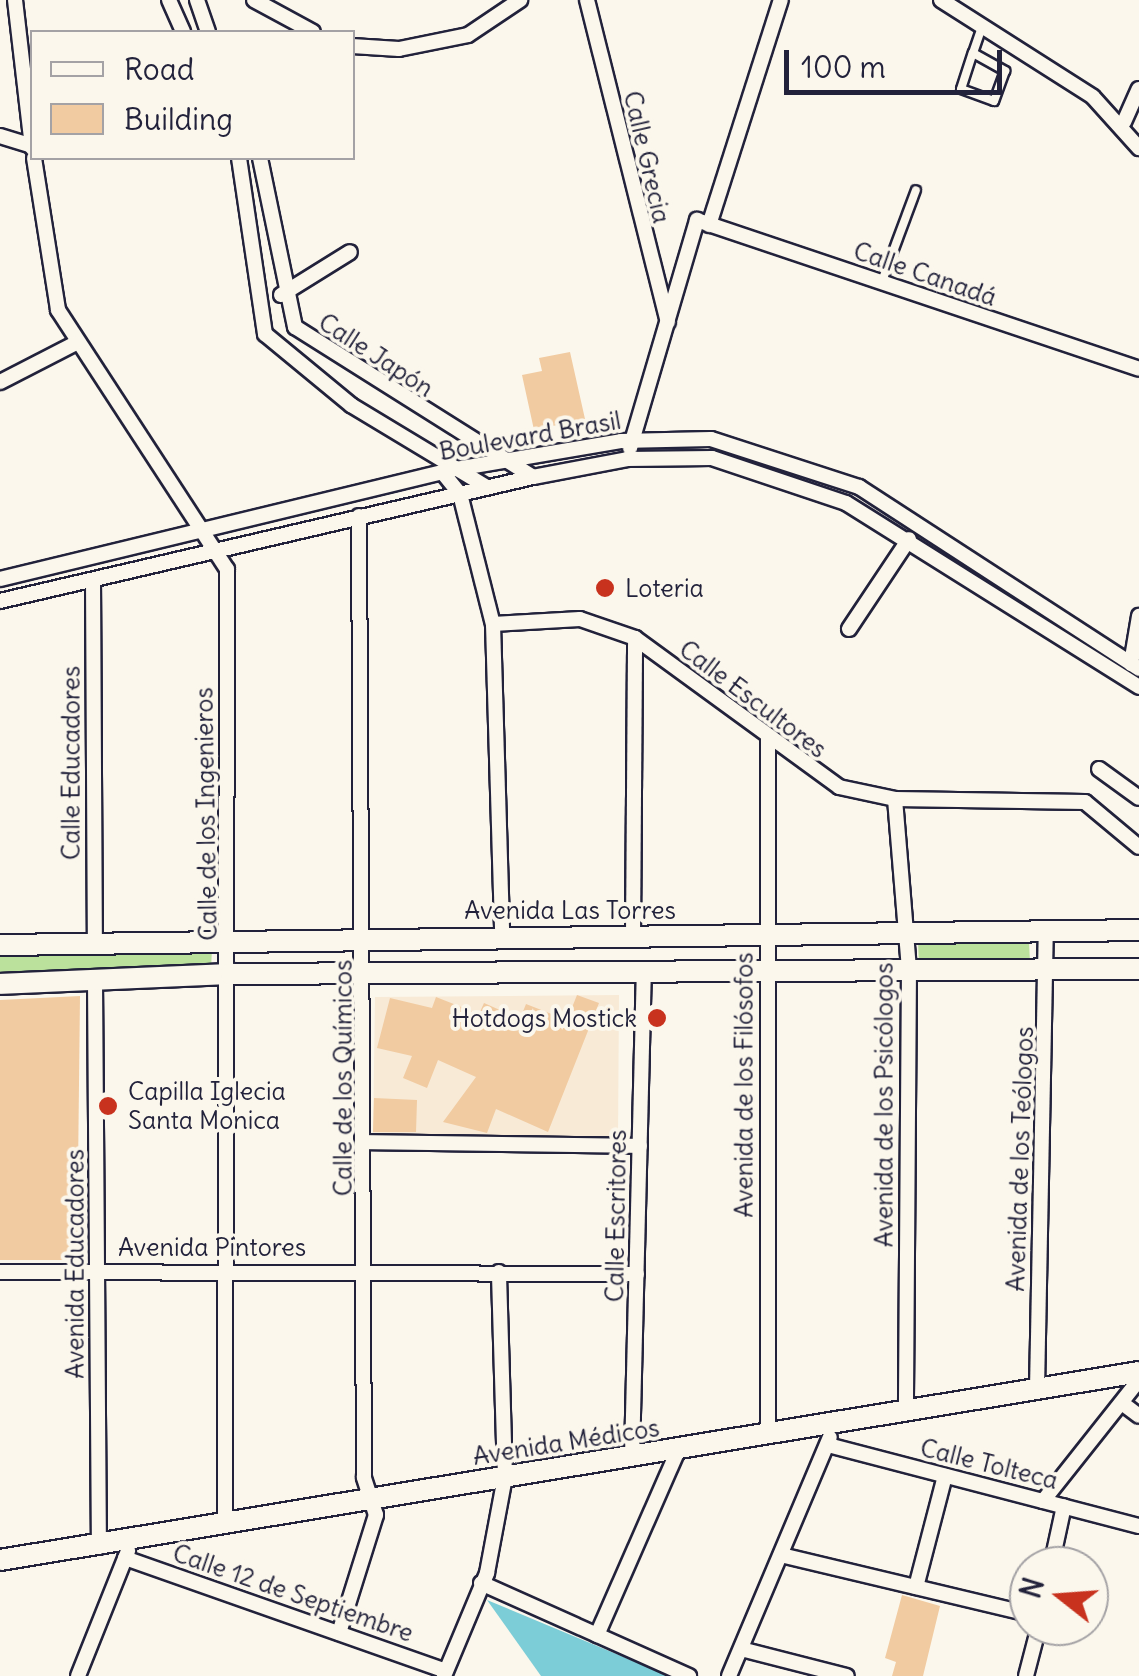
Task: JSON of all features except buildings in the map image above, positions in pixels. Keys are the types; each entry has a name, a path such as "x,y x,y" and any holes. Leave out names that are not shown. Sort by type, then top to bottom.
{"main road":[{"name":"Avenida Las Torres","path":"0,945 95,946 502,934 633,937 905,928 1139,930"},
{"path":"0,984 231,974 644,977 909,968 1139,969"},
{"name":"Avenida Médicos","path":"0,1560 99,1546 128,1549 225,1524 768,1434 836,1418 1139,1376"}],"street":[{"path":"15,0 30,130"},
{"path":"169,0 182,30"},
{"path":"196,0 207,30"},
{"path":"254,0 308,30"},
{"path":"355,46 399,49 468,35 520,0"},
{"name":"Calle Grecia","path":"587,0 668,322"},
{"path":"626,460 668,322 781,0"},
{"path":"941,0 1124,122 1137,140"},
{"path":"964,15 970,0"},
{"path":"1124,122 1139,89"},
{"path":"0,136 30,146"},
{"path":"34,160 51,285 76,343 220,550"},
{"path":"238,160 265,334 282,357 450,471 488,487"},
{"name":"Calle Japón","path":"260,160 281,294 307,340 533,477"},
{"name":"Calle Canadá","path":"703,223 1139,369"},
{"path":"281,294 350,252"},
{"path":"0,382 76,343"},
{"name":"Boulevard Brasil","path":"0,579 210,534 450,471 633,440 711,439 859,487 1135,666"},
{"name":"Boulevard Brasil","path":"0,602 360,516 626,460 748,467 909,539 1139,687"},
{"path":"450,471 460,494 493,624 502,934"},
{"name":"Calle de los Químicos","path":"340,1633 372,1539 364,1271 364,973 368,936 360,516"},
{"path":"849,629 909,539"},
{"name":"Calle de los Ingenieros","path":"220,550 231,974 225,1524"},
{"name":"Calle Educadores","path":"93,580 95,946"},
{"path":"1135,666 1139,616"},
{"name":"Calle Escultores","path":"493,624 580,619 635,638 839,787 895,799 1086,802 1139,847"},
{"path":"633,937 635,638"},
{"name":"Avenida de los Filósofos","path":"768,736 768,1434"},
{"path":"1098,769 1139,798"},
{"name":"Avenida de los Psicólogos","path":"895,799 909,968 906,1410"},
{"name":"Avenida de los Teólogos","path":"1037,1388 1046,931"},
{"name":"Calle Escritores","path":"632,1456 644,977"},
{"name":"Avenida Educadores","path":"95,981 99,1546"},
{"path":"364,1142 640,1146"},
{"name":"Avenida Pintores","path":"0,1272 230,1267 637,1274"},
{"path":"445,1674 481,1584 506,1477 499,1272"},
{"path":"1043,1501 1139,1376"},
{"path":"1122,1403 1139,1416"},
{"path":"729,1676 828,1446 836,1418"},
{"name":"Calle Tolteca","path":"828,1446 1139,1526"},
{"path":"597,1636 679,1448"},
{"path":"916,1587 945,1476"},
{"path":"1055,1546 1064,1506"},
{"path":"78,1676 128,1549"},
{"name":"Calle 12 de Septiembre","path":"128,1549 445,1674"},
{"path":"781,1556 1009,1609"},
{"path":"481,1584 689,1676"},
{"path":"1026,1676 1033,1646"},
{"path":"740,1648 847,1676"}],"lane":[{"path":"973,53 1005,71 994,101 961,89 973,53 982,27"},
{"path":"881,284 916,190"}],"shaded area":[{"path":"619,995 618,1139 373,1138 375,997"}],"green space":[{"path":"918,941 1029,941 1030,963 919,966"},
{"path":"212,948 211,970 0,973 0,955"}],"water":[{"path":"487,1600 669,1676 541,1676"}],"place":[{"name":"Loteria","path":"605,588"},
{"name":"Hotdogs Mostick","path":"657,1018"},
{"name":"Capilla Iglecia Santa Monica","path":"108,1106"}]}
